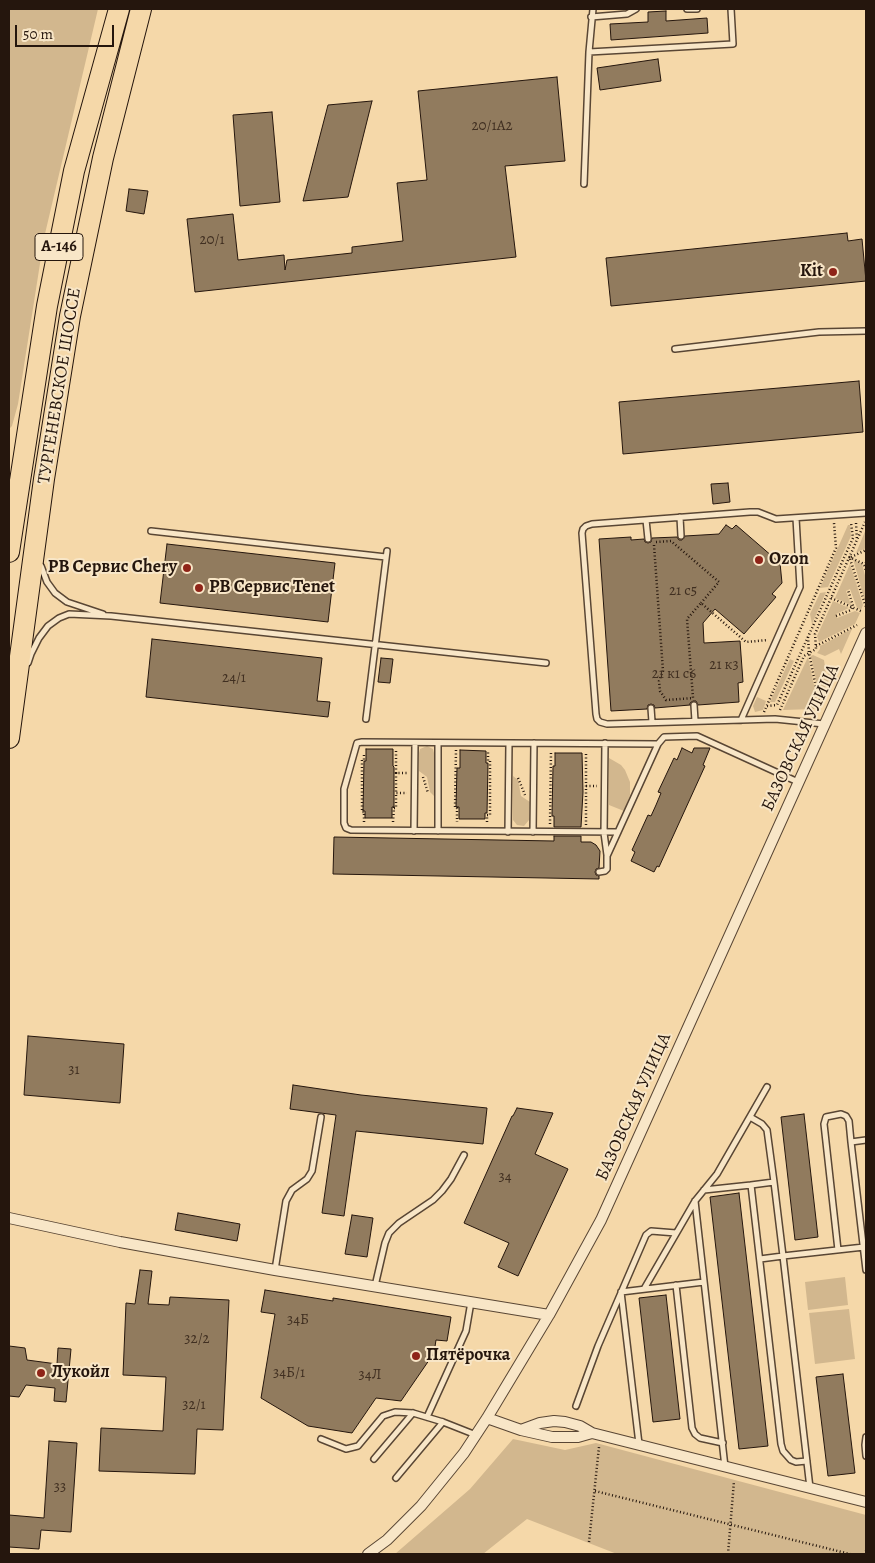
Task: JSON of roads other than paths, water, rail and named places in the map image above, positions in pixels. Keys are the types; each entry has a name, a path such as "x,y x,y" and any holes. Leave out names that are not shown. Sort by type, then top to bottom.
{"highway":[{"name":"ТУРГЕНЕВСКОЕ ШОССЕ","path":"9,552 18,478 47,306 74,171 119,9"},
{"name":"ТУРГЕНЕВСКОЕ ШОССЕ","path":"9,738 39,515 70,316 103,158 141,9"}],"street":[{"name":"БАЗОВСКАЯ УЛИЦА","path":"368,1554 387,1540 421,1506 464,1453 548,1315 601,1220 866,634"},
{"path":"9,1218 120,1242 275,1270 548,1315"},
{"path":"487,1418 521,1430 562,1438 596,1434"},
{"path":"521,1430 540,1423 565,1422 580,1426 596,1434 866,1502"}],"lane":[{"path":"584,184 589,52 593,9"},
{"path":"592,16 627,14 636,9"},
{"path":"687,9 697,9"},
{"path":"589,52 733,44 731,9"},
{"path":"675,349 819,332 866,331"},
{"path":"824,724 775,719 607,724 600,722 597,719 582,533 586,526 592,524 750,512 758,512 776,519 866,513"},
{"path":"39,515 38,542 41,568 47,582 55,593 67,602 111,616"},
{"path":"680,517 681,536"},
{"path":"741,720 800,587 796,518"},
{"path":"646,520 648,539"},
{"path":"151,531 386,554 366,719"},
{"path":"26,671 31,654 48,626 69,614 111,616 546,663"},
{"path":"9,745 21,696"},
{"path":"694,705 695,721"},
{"path":"651,708 652,722"},
{"path":"607,856 658,744 664,737 696,736 798,782"},
{"path":"618,832 351,830 346,828 344,823 344,789 358,743 658,744"},
{"path":"414,831 415,743"},
{"path":"438,743 438,831"},
{"path":"508,832 509,743"},
{"path":"533,832 534,743"},
{"path":"599,872 607,869 604,833 605,743"},
{"path":"644,1289 694,1201 717,1174 767,1087"},
{"path":"838,1250 824,1124 826,1117 841,1114 846,1116 849,1121 866,1270"},
{"path":"275,1270 286,1200 292,1190 307,1179 312,1171 321,1117"},
{"path":"750,1117 762,1124 767,1130 810,1489"},
{"path":"851,1142 866,1140"},
{"path":"375,1286 385,1243 390,1232 399,1223 442,1192 464,1155"},
{"path":"704,1190 774,1182"},
{"path":"751,1185 781,1444 786,1456 791,1460 796,1462 807,1461"},
{"path":"694,1201 723,1443 730,1469"},
{"path":"576,1406 596,1352 647,1233 653,1231 676,1233"},
{"path":"760,1259 864,1247"},
{"path":"621,1292 704,1282"},
{"path":"676,1285 692,1428 700,1438 723,1443"},
{"path":"621,1292 639,1445"},
{"path":"427,1417 466,1331 471,1302"},
{"path":"321,1439 346,1449 358,1446 383,1416 395,1412 414,1413 476,1435"},
{"path":"374,1459 414,1413"},
{"path":"396,1478 443,1422"},
{"path":"866,1437 866,1456"}],"place":[{"name":"Kit","path":"833,272"},
{"name":"Ozon","path":"759,560"},
{"name":"PB Сервис Chery","path":"187,568"},
{"name":"PB Сервис Tenet","path":"199,588"},
{"name":"Пятёрочка","path":"416,1356"},
{"name":"Лукойл","path":"41,1373"}]}
